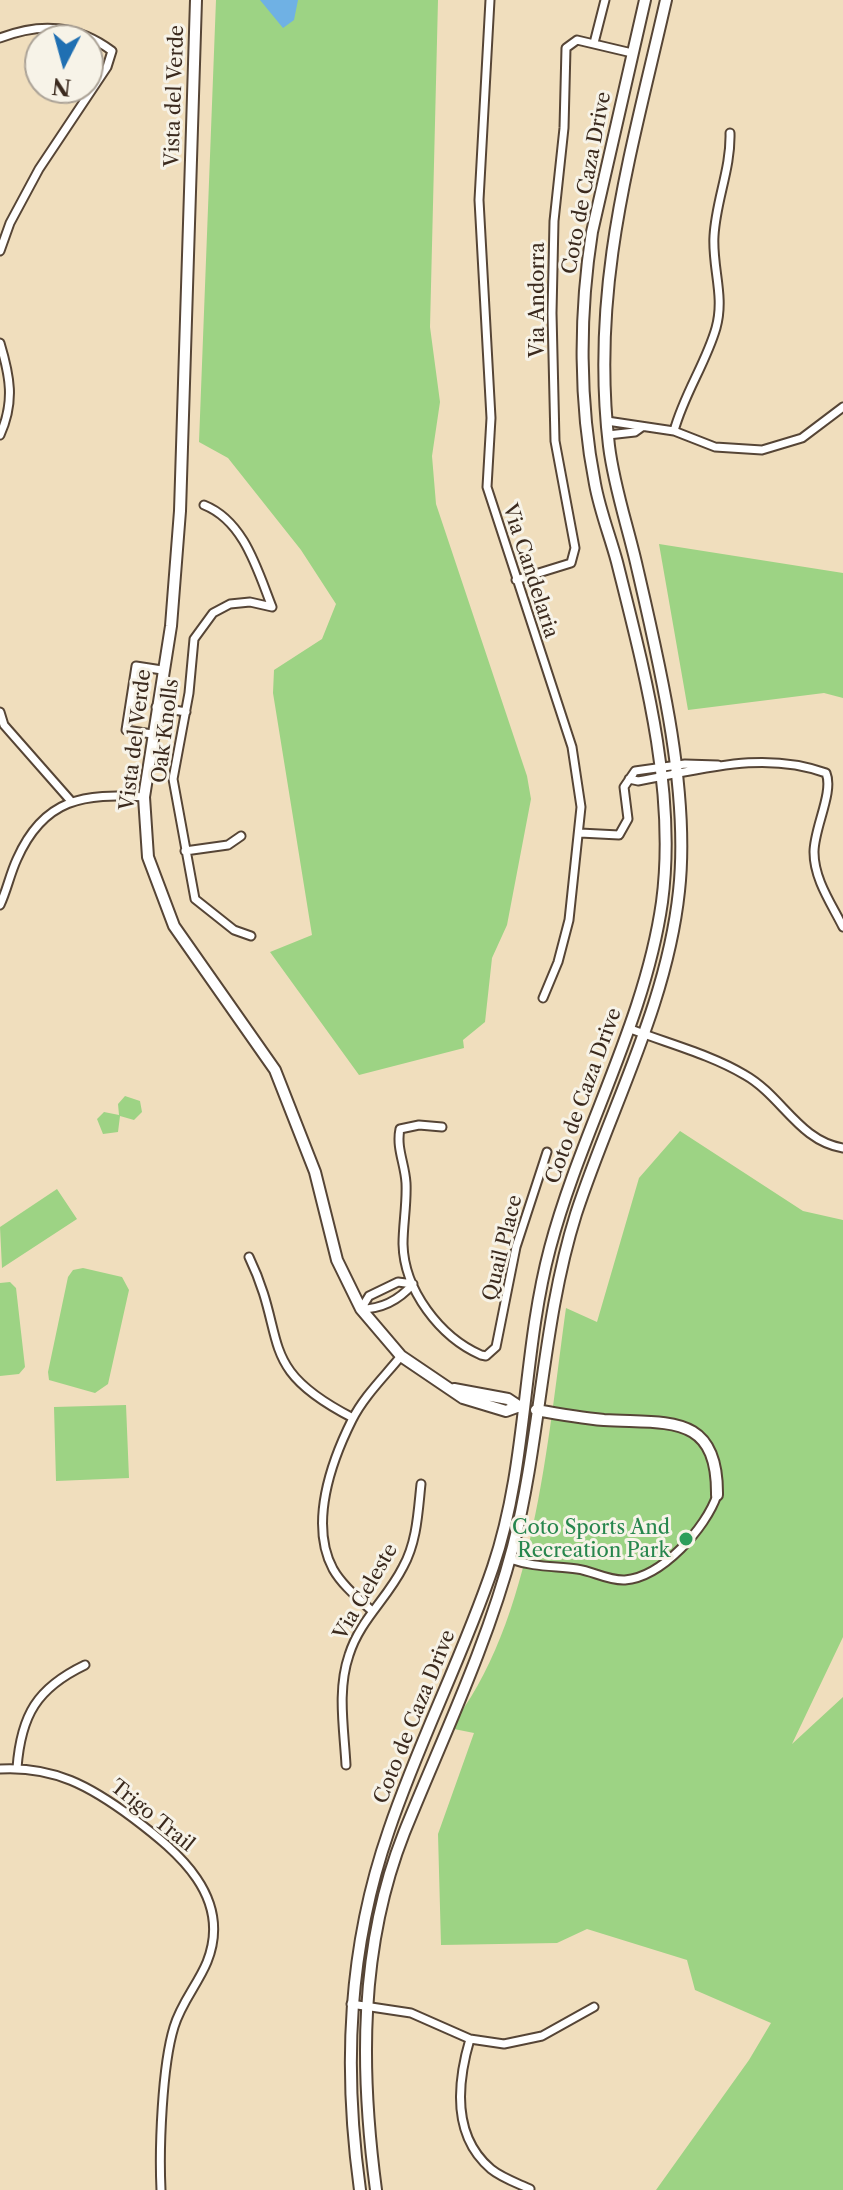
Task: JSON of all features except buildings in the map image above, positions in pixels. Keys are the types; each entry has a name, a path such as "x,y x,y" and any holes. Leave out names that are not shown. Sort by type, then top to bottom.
{"main road":[{"name":"Vista del Verde","path":"196,0 180,511 171,626 144,797 148,857 174,926 275,1070 315,1172 337,1260 361,1309 401,1356 454,1389 508,1399 521,1407 605,1420 661,1421 686,1427 710,1448 717,1469 717,1495"},
{"name":"Coto de Caza Drive","path":"360,2190 349,2077 351,2004 365,1919 388,1831 494,1565 513,1489 521,1407 549,1251 650,963 662,901 665,830 660,772 617,561 597,492 583,383 586,268 602,177 645,0"},
{"name":"Coto de Caza Drive","path":"376,2190 366,2103 367,2006 379,1920 404,1834 479,1650 510,1559 533,1460 553,1320 576,1216 644,1034 670,947 680,887 681,824 675,770 643,592 613,473 604,390 608,265 618,204 666,0"},
{"path":"632,53 652,58"}],"street":[{"name":"Via Candelaria","path":"490,0 479,200 491,418 486,478 490,505 572,747 579,779 580,833 569,920 558,962 543,998"},
{"path":"605,0 594,43 632,53"},
{"path":"0,38 34,28 51,27 81,32 112,51 107,67 20,202 0,251"},
{"name":"Via Andorra","path":"516,580 571,563 575,548 555,441 552,313 554,221 564,128 566,48 577,40 594,43"},
{"path":"674,431 690,383 710,345 719,315 721,297 713,237 731,158 730,133"},
{"path":"0,343 10,375 8,416 0,435"},
{"path":"607,421 674,431 715,447 762,450 802,438 843,407"},
{"path":"608,435 635,432 642,427"},
{"name":"Oak Knolls","path":"204,505 223,512 232,522 258,569 272,607 250,602 230,604 207,619 194,639 186,712 173,779 195,899 234,930 251,936"},
{"path":"152,734 126,730 136,666 162,670"},
{"path":"156,707 186,712"},
{"path":"0,712 4,725 70,800"},
{"path":"580,833 619,835 628,819 624,787 635,771 711,770 718,765 770,761 826,773 829,786 816,829 815,869 843,927"},
{"path":"0,905 17,858 44,819 70,800 102,794 144,797"},
{"path":"185,851 228,845 241,836"},
{"path":"628,1028 744,1074 766,1090 811,1137 828,1146 843,1148"},
{"path":"413,1284 403,1248 406,1181 397,1142 400,1129 419,1125 442,1127"},
{"name":"Quail Place","path":"413,1284 444,1329 471,1350 486,1356 492,1352 500,1334 522,1225 547,1152"},
{"path":"249,1257 261,1282 276,1350 291,1376 307,1391 353,1418"},
{"path":"361,1309 369,1296 398,1282 413,1284"},
{"path":"361,1309 376,1309 403,1296 413,1284"},
{"path":"371,1610 333,1569 323,1534 329,1483 353,1418 401,1356"},
{"name":"Via Celeste","path":"346,1765 343,1681 348,1657 371,1610 403,1567 412,1548 421,1484"},
{"path":"510,1559 540,1568 583,1569 627,1580 649,1571 684,1545 710,1517 717,1495"},
{"path":"17,1768 19,1741 36,1701 50,1684 85,1665"},
{"name":"Trigo Trail","path":"0,1769 17,1768 62,1775 98,1792 175,1851 196,1874 207,1896 213,1925 208,1960 175,2023 170,2044 161,2190"},
{"path":"351,2004 411,2013 470,2039 493,2044 526,2042 585,2015 594,2007"},
{"path":"470,2039 460,2087 465,2128 475,2149 492,2170 530,2189"}],"green space":[{"path":"216,0 438,0 430,327 440,402 432,456 436,504 527,776 531,799 507,925 492,958 485,1022 463,1040 464,1048 359,1075 270,952 312,935 273,693 274,670 322,639 336,604 301,550 228,458 199,442"},
{"path":"659,544 843,573 843,698 824,693 688,710"},
{"path":"125,1096 140,1101 142,1112 134,1120 120,1116 118,1132 103,1134 97,1119 104,1112 119,1115 118,1104"},
{"path":"680,1131 803,1211 843,1220 843,1637 792,1744 843,1697 843,2190 656,2190 749,2060 771,2023 695,1990 687,1960 587,1929 557,1943 441,1945 438,1834 474,1733 449,1728 478,1686 501,1637 519,1584 543,1470 566,1308 597,1322 639,1178"},
{"path":"57,1189 77,1219 2,1268 0,1227"},
{"path":"83,1268 122,1277 129,1290 108,1384 95,1393 49,1380 48,1372 68,1277 73,1270"},
{"path":"10,1282 16,1288 25,1367 19,1374 0,1376 0,1283"},
{"path":"126,1405 129,1478 56,1481 54,1407"}],"water":[{"path":"260,0 298,0 294,20 283,28"}],"place":[{"name":"Coto Sports And Recreation Park","path":"686,1539"}]}
